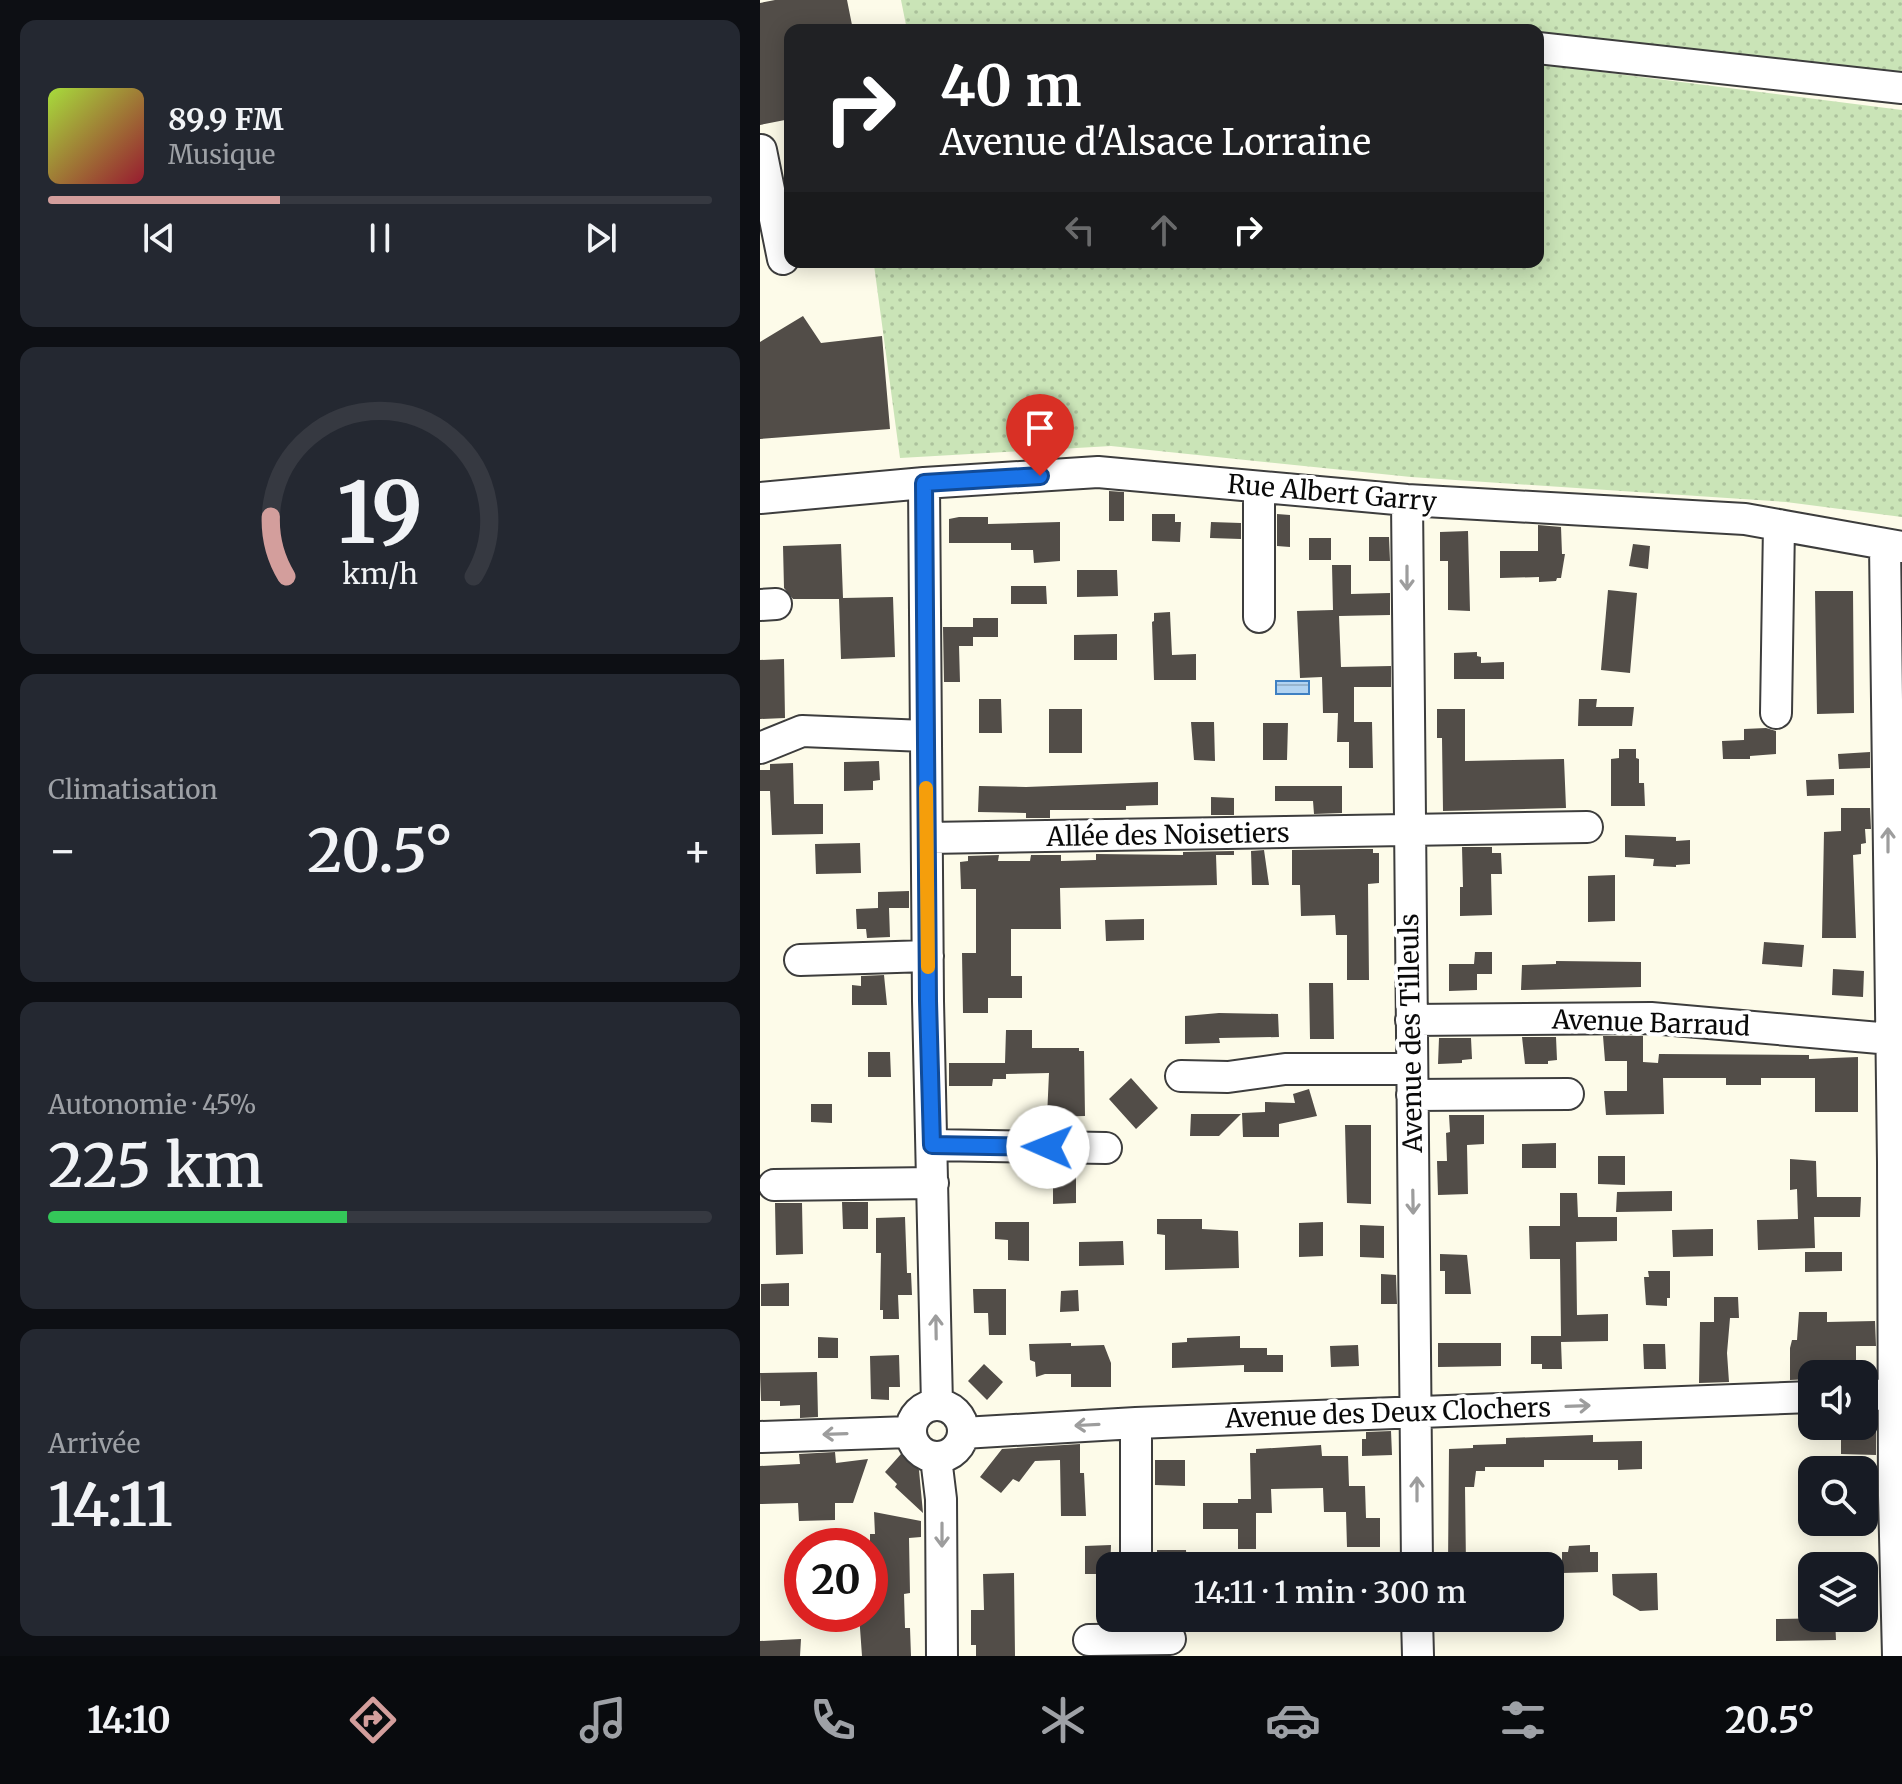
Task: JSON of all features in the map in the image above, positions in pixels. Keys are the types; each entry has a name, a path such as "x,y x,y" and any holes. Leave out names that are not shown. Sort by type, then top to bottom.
{"street":[{"path":"1544,49 1902,88"},
{"path":"761,150 778,260"},
{"name":"Rue Albert Garry","path":"760,498 1098,472 1407,500 1745,519 1894,546"},
{"path":"924,483 928,956 937,1405"},
{"path":"1259,487 1259,617"},
{"name":"Avenue des Tilleuls","path":"1407,500 1417,1552"},
{"path":"1776,713 1779,525"},
{"path":"1894,546 1895,963 1891,1039 1898,1162 1895,1394 1898,1656"},
{"path":"760,748 802,731 925,736"},
{"name":"Allée des Noisetiers","path":"927,838 1587,827"},
{"path":"800,960 928,956"},
{"name":"Avenue Barraud","path":"1411,1020 1651,1018 1891,1039"},
{"path":"1181,1076 1228,1077 1285,1069 1568,1094"},
{"path":"932,1145 1106,1148"},
{"path":"774,1185 933,1183"},
{"path":"1878,1395 1895,1394"},
{"name":"Avenue des Deux Clochers","path":"963,1433 1136,1423 1798,1398"},
{"path":"937,1405 953,1410 963,1425 963,1433 957,1448 944,1457 936,1458 915,1447 910,1432 915,1416 921,1410 937,1405"},
{"path":"1136,1423 1136,1552"},
{"path":"760,1437 910,1432"},
{"path":"936,1458 941,1499 942,1656"},
{"path":"1089,1640 1120,1632"},
{"path":"1148,1632 1170,1639"},
{"path":"1417,1632 1418,1656"}],"green space":[{"path":"901,0 1902,0 1902,74 1544,35 1544,24 906,24"},
{"path":"1544,65 1902,110 1902,517 1786,502 1411,477 1111,446 900,458 874,268 1544,268"}],"water":[{"path":"1276,681 1309,681 1309,694 1276,694"}],"building":[{"path":"775,0 847,0 852,24 784,24 784,120 760,125 760,3"},
{"path":"803,316 821,343 882,336 890,429 760,439 760,342"},
{"path":"1109,491 1124,492 1124,521 1109,521"},
{"path":"1152,514 1175,514 1175,522 1181,522 1180,542 1152,541"},
{"path":"1277,514 1290,515 1290,547 1277,546"},
{"path":"988,517 988,524 1060,522 1060,561 1034,563 1033,550 1011,550 1011,543 949,543 949,519"},
{"path":"1211,522 1241,523 1241,539 1210,538"},
{"path":"1538,525 1561,527 1562,554 1565,554 1561,578 1539,582 1539,577 1500,578 1500,551 1538,551"},
{"path":"1468,531 1470,611 1448,610 1448,561 1440,561 1440,532"},
{"path":"1369,537 1389,537 1390,561 1369,561"},
{"path":"1309,538 1331,538 1331,560 1309,560"},
{"path":"841,544 843,598 893,597 895,657 841,659 839,599 793,599 784,588 783,546"},
{"path":"1633,544 1650,546 1648,569 1629,566"},
{"path":"1332,565 1351,565 1351,594 1390,593 1390,615 1339,616 1341,667 1391,666 1391,687 1354,687 1354,722 1372,722 1373,768 1349,768 1349,742 1337,742 1338,713 1323,713 1322,677 1300,678 1297,611 1333,610"},
{"path":"1077,570 1117,570 1118,596 1077,597"},
{"path":"1011,586 1046,586 1047,604 1011,604"},
{"path":"1608,590 1637,593 1630,673 1601,670"},
{"path":"1815,591 1853,591 1854,713 1817,714"},
{"path":"1170,612 1172,655 1196,654 1196,680 1154,680 1154,613"},
{"path":"973,618 998,618 998,637 973,637 973,646 959,646 960,682 944,682 943,627 973,627"},
{"path":"1117,634 1117,660 1074,660 1074,635"},
{"path":"1477,652 1481,663 1504,662 1504,679 1454,679 1454,653"},
{"path":"784,659 785,718 760,719 760,660"},
{"path":"979,699 1001,699 1002,733 979,733"},
{"path":"1579,699 1597,699 1596,707 1634,707 1632,726 1578,726"},
{"path":"1049,709 1082,709 1082,753 1049,753"},
{"path":"1437,709 1465,709 1465,761 1564,759 1566,808 1443,811 1442,738 1437,738"},
{"path":"1191,722 1214,722 1215,761 1194,760"},
{"path":"1263,723 1288,723 1287,760 1263,760"},
{"path":"1744,729 1776,731 1776,754 1750,756 1750,759 1723,759 1722,741 1744,740"},
{"path":"1619,749 1636,749 1639,783 1644,783 1645,806 1611,806 1611,759 1619,758"},
{"path":"1870,752 1870,768 1839,769 1838,754"},
{"path":"879,761 880,780 873,781 873,790 844,791 844,762"},
{"path":"793,763 794,804 823,804 823,834 772,835 770,791 760,791 760,770 770,770 770,764"},
{"path":"1834,779 1834,795 1807,796 1806,780"},
{"path":"1158,782 1158,805 1126,806 1126,810 1050,810 1050,818 1026,818 1026,813 978,812 979,786"},
{"path":"1275,786 1342,786 1342,813 1314,814 1313,801 1275,801"},
{"path":"1211,797 1234,798 1234,815 1211,815"},
{"path":"1841,808 1870,808 1871,829 1865,829 1866,843 1861,844 1861,854 1853,855 1856,938 1822,938 1824,832 1841,831"},
{"path":"1625,835 1690,840 1690,864 1653,866 1654,859 1625,857"},
{"path":"860,843 861,873 816,874 815,844"},
{"path":"1462,847 1492,847 1492,853 1501,853 1502,874 1491,874 1492,915 1460,916"},
{"path":"1373,849 1373,853 1379,853 1379,883 1368,884 1369,980 1347,980 1347,935 1336,935 1335,915 1301,916 1300,885 1292,885 1292,850"},
{"path":"1264,850 1269,885 1252,885 1251,851"},
{"path":"1234,851 1234,855 1216,855 1217,885 1060,888 1061,929 1011,929 1011,976 1022,976 1022,998 988,998 988,1013 963,1013 962,953 976,953 976,889 961,889 960,862 968,861 968,856 999,855 998,861 1030,861 1031,855 1061,855 1061,861 1096,860 1096,854 1183,855 1183,852"},
{"path":"1615,875 1615,921 1588,922 1588,876"},
{"path":"909,891 909,908 889,908 890,937 867,938 866,929 857,929 856,909 878,908 878,892"},
{"path":"1144,919 1144,940 1106,941 1105,920"},
{"path":"1764,942 1804,945 1802,967 1762,964"},
{"path":"1475,952 1492,952 1492,974 1477,974 1477,990 1449,991 1449,964 1474,964"},
{"path":"1556,961 1641,962 1641,987 1521,990 1522,965 1556,964"},
{"path":"1833,969 1864,971 1863,997 1832,995"},
{"path":"884,975 887,1005 852,1005 852,985 861,986 861,976"},
{"path":"1309,983 1333,983 1334,1039 1310,1039"},
{"path":"1278,1014 1279,1037 1219,1038 1220,1043 1185,1044 1185,1016"},
{"path":"1006,1030 1032,1030 1032,1048 1079,1048 1079,1051 1084,1051 1085,1116 1047,1117 1049,1073 1006,1074 1006,1079 993,1079 992,1086 949,1086 949,1063 1005,1063"},
{"path":"1603,1036 1643,1036 1643,1062 1658,1063 1659,1054 1809,1055 1809,1059 1858,1057 1858,1112 1815,1112 1815,1078 1761,1078 1761,1085 1726,1085 1726,1078 1663,1078 1664,1114 1606,1115 1604,1091 1627,1091 1627,1061 1605,1061"},
{"path":"1522,1037 1556,1037 1557,1060 1548,1061 1548,1064 1525,1064"},
{"path":"1439,1038 1471,1038 1472,1059 1462,1060 1462,1063 1438,1064"},
{"path":"868,1052 890,1052 891,1077 868,1077"},
{"path":"1131,1078 1158,1108 1136,1129 1109,1099"},
{"path":"1309,1089 1317,1116 1279,1124 1279,1137 1243,1137 1242,1113 1265,1112 1265,1102 1295,1103 1293,1094"},
{"path":"811,1104 832,1104 832,1123 811,1122"},
{"path":"1191,1114 1241,1114 1219,1136 1190,1136"},
{"path":"1449,1115 1484,1115 1484,1144 1467,1145 1468,1194 1438,1195 1437,1161 1447,1161"},
{"path":"1345,1125 1371,1125 1371,1204 1347,1203"},
{"path":"1556,1143 1556,1168 1522,1168 1522,1144"},
{"path":"1598,1156 1625,1156 1625,1185 1598,1184"},
{"path":"1790,1159 1816,1161 1817,1197 1861,1197 1860,1217 1814,1217 1815,1248 1758,1250 1757,1220 1798,1219 1797,1189 1790,1190"},
{"path":"1039,1165 1076,1166 1076,1203 1053,1204 1053,1179 1039,1179"},
{"path":"1672,1191 1672,1211 1616,1212 1617,1192"},
{"path":"1560,1193 1577,1193 1578,1217 1617,1217 1617,1241 1576,1242 1577,1315 1608,1314 1608,1341 1561,1342 1562,1369 1542,1369 1542,1364 1531,1364 1531,1336 1561,1336 1560,1259 1530,1259 1529,1226 1560,1226"},
{"path":"842,1202 868,1202 868,1229 843,1229"},
{"path":"775,1203 802,1203 803,1254 776,1255"},
{"path":"905,1217 907,1273 911,1273 912,1295 898,1295 899,1319 883,1319 883,1310 880,1310 881,1253 876,1253 876,1218"},
{"path":"1157,1219 1202,1219 1202,1229 1238,1231 1239,1268 1165,1270 1165,1235 1157,1234"},
{"path":"995,1222 1029,1222 1029,1261 1008,1260 1008,1240 995,1239"},
{"path":"1323,1222 1323,1256 1299,1257 1299,1223"},
{"path":"1360,1225 1384,1226 1384,1258 1360,1257"},
{"path":"1713,1229 1713,1256 1673,1257 1672,1230"},
{"path":"1123,1241 1124,1265 1079,1266 1079,1242"},
{"path":"1805,1252 1842,1252 1842,1271 1805,1272"},
{"path":"1440,1254 1467,1255 1471,1294 1445,1294 1445,1271 1440,1271"},
{"path":"1648,1271 1670,1271 1667,1306 1646,1305 1644,1277 1649,1277"},
{"path":"1381,1274 1396,1275 1397,1304 1381,1304"},
{"path":"789,1283 789,1306 761,1306 761,1284"},
{"path":"973,1289 1006,1289 1006,1335 989,1335 988,1313 974,1313"},
{"path":"1078,1290 1079,1311 1060,1312 1061,1291"},
{"path":"1714,1297 1738,1297 1739,1318 1730,1318 1727,1353 1729,1382 1699,1383 1700,1322 1714,1322"},
{"path":"1799,1312 1827,1312 1827,1322 1875,1321 1876,1346 1856,1346 1856,1360 1798,1360 1798,1380 1790,1380 1790,1348 1792,1340 1797,1340"},
{"path":"1240,1336 1240,1348 1267,1348 1267,1355 1283,1355 1283,1372 1244,1372 1244,1365 1172,1368 1172,1343 1187,1342 1187,1338"},
{"path":"818,1337 838,1338 838,1358 818,1358"},
{"path":"1071,1343 1071,1346 1104,1345 1111,1363 1111,1387 1071,1387 1071,1374 1036,1377 1029,1344"},
{"path":"1438,1343 1501,1343 1501,1366 1438,1367"},
{"path":"1643,1344 1665,1344 1666,1369 1644,1369"},
{"path":"1358,1345 1359,1366 1331,1367 1330,1346"},
{"path":"899,1355 900,1387 889,1387 889,1400 871,1399 870,1356"},
{"path":"984,1364 1003,1382 987,1400 968,1381"},
{"path":"817,1372 818,1417 800,1418 800,1405 780,1406 780,1401 761,1401 760,1373"},
{"path":"1391,1431 1392,1455 1362,1456 1362,1439 1366,1439 1366,1432"},
{"path":"1593,1435 1593,1442 1642,1441 1642,1469 1618,1470 1618,1460 1544,1460 1544,1467 1485,1467 1485,1471 1476,1471 1474,1487 1465,1487 1466,1552 1448,1552 1449,1449 1506,1444 1506,1438"},
{"path":"1841,1440 1876,1440 1876,1455 1841,1454"},
{"path":"1080,1444 1080,1473 1084,1473 1086,1516 1061,1516 1060,1460 1035,1461 1019,1482 1013,1479 1001,1493 980,1477 1002,1449"},
{"path":"1321,1445 1322,1456 1348,1456 1349,1486 1365,1486 1366,1518 1380,1518 1380,1547 1347,1547 1346,1512 1324,1512 1323,1488 1271,1489 1272,1513 1256,1513 1256,1549 1238,1549 1238,1529 1203,1529 1203,1503 1238,1503 1238,1499 1251,1499 1250,1453 1256,1453 1256,1449"},
{"path":"835,1452 836,1463 868,1459 853,1503 835,1503 835,1520 799,1521 798,1503 760,1504 760,1466 800,1464 799,1454"},
{"path":"901,1454 919,1470 923,1513 895,1487 897,1484 885,1472"},
{"path":"1155,1460 1185,1460 1185,1486 1155,1485"},
{"path":"874,1512 921,1521 921,1537 909,1538 910,1593 904,1594 905,1628 910,1628 911,1656 862,1656 860,1632 888,1632 888,1528 875,1528"},
{"path":"1111,1545 1111,1552 1096,1552 1096,1574 1085,1574 1085,1546"},
{"path":"1590,1545 1590,1552 1598,1552 1598,1572 1564,1573 1564,1552 1568,1552 1569,1546"},
{"path":"1186,1550 1186,1552 1157,1552"},
{"path":"1014,1573 1015,1656 976,1656 976,1645 971,1645 971,1610 984,1610 983,1574"},
{"path":"1657,1573 1658,1610 1640,1611 1613,1595 1612,1574"},
{"path":"1776,1619 1798,1619 1798,1632 1836,1632 1836,1640 1776,1641"},
{"path":"801,1639 800,1656 760,1656 760,1641"}],"slow traffic":[{"path":"926,788 928,967"}],"route":[{"path":"1040,476 924,483 928,1001 932,1145 1048,1147"}]}
